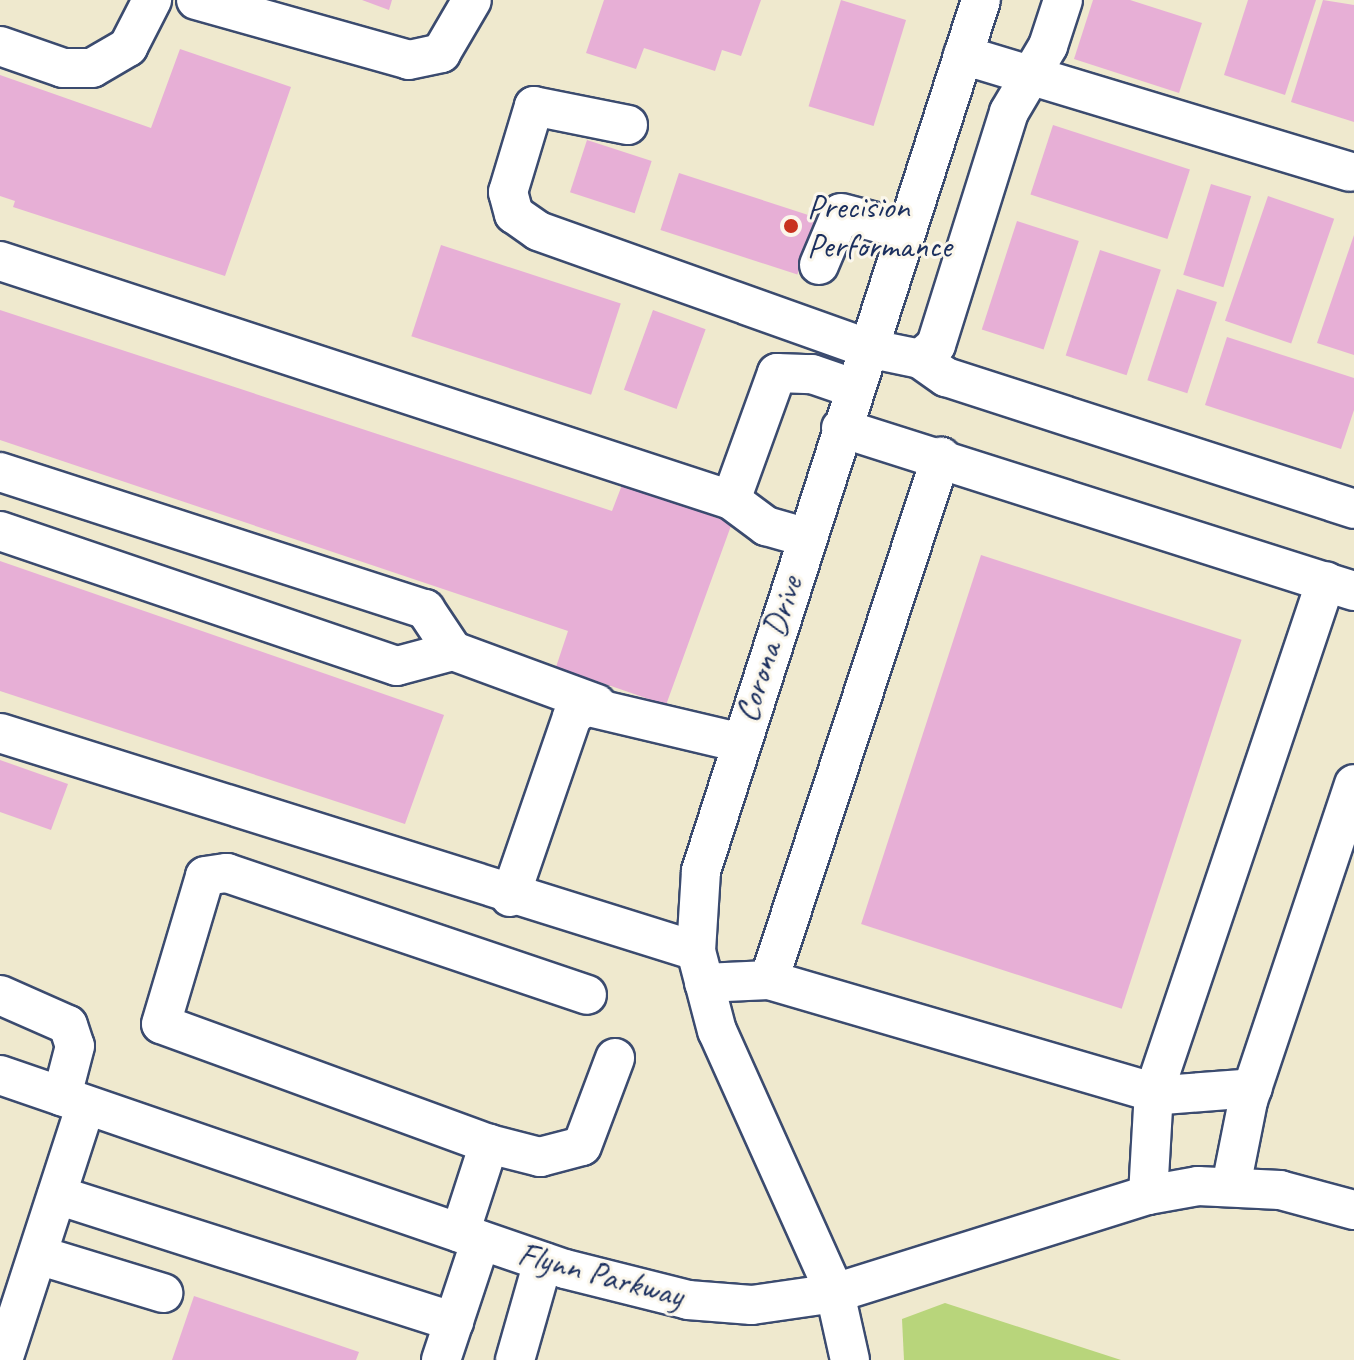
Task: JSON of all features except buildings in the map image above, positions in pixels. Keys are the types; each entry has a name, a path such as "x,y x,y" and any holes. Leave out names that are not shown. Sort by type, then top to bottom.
{"street":[{"path":"0,46 63,68 92,68 128,47 152,0"},
{"path":"196,0 409,60 441,53 472,0"},
{"name":"Corona Drive","path":"850,1360 835,1293 717,1031 700,967 701,871 737,742 981,0"},
{"path":"920,359 936,345 1009,112 1063,0"},
{"path":"963,55 1031,71 1350,172"},
{"path":"628,125 534,106 508,192 514,214 538,231 867,348 920,359 946,377 1354,509"},
{"path":"819,265 841,213 906,230"},
{"path":"0,261 731,500 766,526 805,537"},
{"path":"731,500 777,373 812,374 853,388"},
{"path":"841,428 941,457 1340,586 1154,1092 1148,1195"},
{"path":"769,980 941,457"},
{"path":"0,472 425,609 453,651"},
{"path":"0,531 397,666 453,651 597,704 737,742"},
{"path":"510,897 572,717 597,704"},
{"path":"0,733 510,897 700,967 769,980 1154,1092 1190,1097 1253,1088"},
{"path":"1231,1186 1253,1088 1354,784"},
{"path":"587,995 227,873 205,876 161,1024 489,1144 540,1157 582,1146 615,1058"},
{"path":"0,995 68,1025 75,1046 74,1101 57,1195 38,1255 13,1357"},
{"name":"Flynn Parkway","path":"0,1075 543,1262 688,1300 752,1305 835,1293 1148,1195 1231,1186 1354,1210"},
{"path":"441,1360 454,1322 489,1144"},
{"path":"57,1195 454,1322"},
{"path":"38,1255 163,1293"},
{"path":"524,1358 543,1262"}],"green space":[{"path":"945,1303 1121,1360 904,1360 902,1319"}],"place":[{"name":"Precision Performance","path":"791,226"}]}
